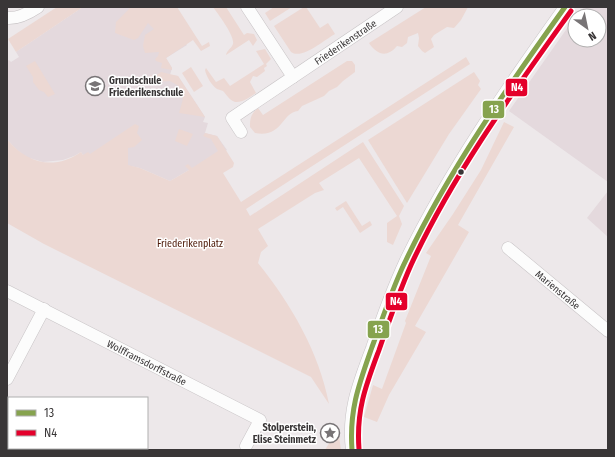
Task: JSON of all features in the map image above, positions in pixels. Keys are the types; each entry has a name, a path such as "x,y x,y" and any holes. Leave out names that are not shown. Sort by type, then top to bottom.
{"street":[{"path":"7,18 22,15 38,7"},
{"path":"248,7 293,77"},
{"name":"Friederikenstraße","path":"241,132 232,118 397,7"},
{"path":"352,450 350,422 353,405 381,321 406,262 428,218 492,112 565,7"},
{"name":"Marienstraße","path":"508,248 608,331"},
{"name":"Wolfframsdorffstraße","path":"7,292 44,309 260,420 246,446"},
{"path":"7,379 44,309"}],"shaded area":[{"name":"Grundschule Friederikenschule","path":"83,7 161,7 187,45 166,58 172,68 170,75 178,76 205,117 203,122 208,123 205,133 217,136 227,150 170,181 140,168 92,158 83,155 81,152 63,160 43,162 26,157 16,149 7,139 7,61 9,60 11,62 19,57 16,52"},
{"path":"608,7 608,182 509,111 567,28 567,48 607,48 607,8 583,8"},
{"path":"608,191 608,237 587,218"}],"green space":[{"path":"57,7 83,7 16,52 8,39"},
{"path":"131,7 177,7 202,46 209,42 210,46 201,51 193,40 166,58 172,70 161,68 162,63 156,61 155,59 159,52 145,53 143,46 145,35 154,29 148,23 138,38 134,40 115,33 116,22"},
{"path":"213,7 226,7 244,35 247,33 254,34 257,40 253,46 249,40 226,55 233,44 233,40 226,25"},
{"path":"274,7 292,7 270,21 265,13"},
{"path":"306,7 320,28 328,23 335,34 313,48 296,54 291,52 274,26"},
{"path":"426,7 468,7 461,20 454,28 447,27 434,35 431,39 434,47 425,53 418,46 418,33 408,37 407,43 402,47 397,46 390,52 382,54 375,50 369,43"},
{"path":"265,49 271,59 264,68 265,71 257,77 253,76 250,82 256,93 249,98 243,101 235,102 231,100 223,91 213,86 205,70 206,68 216,82 224,78 230,86 264,64 256,51"},
{"name":"Friederikenplatz","path":"466,57 470,64 246,209 250,216 363,142 404,206 399,216 402,224 393,245 387,242 387,223 397,216 359,158 319,183 324,190 315,193 258,229 268,246 261,252 258,263 282,295 302,329 318,366 329,404 311,377 44,244 7,223 7,139 23,154 32,159 51,163 71,158 81,152 83,155 88,152 90,154 135,124 139,126 137,133 142,140 134,147 128,148 128,165 140,168 170,181 189,170 185,166 188,164 192,168 218,151 211,139 203,136 205,133 217,136 234,163 233,167 223,173 241,202"},
{"path":"35,61 55,94 48,97 44,92 39,90 33,82 33,77 26,66"},
{"path":"347,61 352,61 355,65 355,72 324,96 302,106 298,111 292,113 276,129 264,134 255,133 250,127 251,116 258,108 263,115"},
{"path":"191,67 203,86 194,92 182,73"},
{"path":"161,72 178,76 205,117 179,113 183,99 179,86 170,81 151,82 150,75 154,77"},
{"path":"474,72 480,81 478,85 481,89 449,134 407,203 368,140"},
{"path":"504,122 514,127 458,225 469,232 415,326 426,332 389,395 377,422 364,417 373,385 382,389 406,323 405,321 431,256 426,253 481,170"},
{"path":"179,129 193,134 187,146 175,141"},
{"path":"346,201 362,226 370,221 372,225 360,233 343,207 337,211 335,208"},
{"path":"334,435 339,436 341,450 325,450"}],"transit line":[{"name":"13","path":"352,450 352,422 359,385 396,281 406,260 441,194 480,130 565,7"},
{"name":"N4","path":"359,449 359,422 366,386 394,307 411,265 446,198 485,134 567,17"}],"place":[{"name":"Grundschule Friederikenschule","path":"95,86"},
{"name":"Stolperstein, Elise Steinmetz","path":"330,433"}]}
